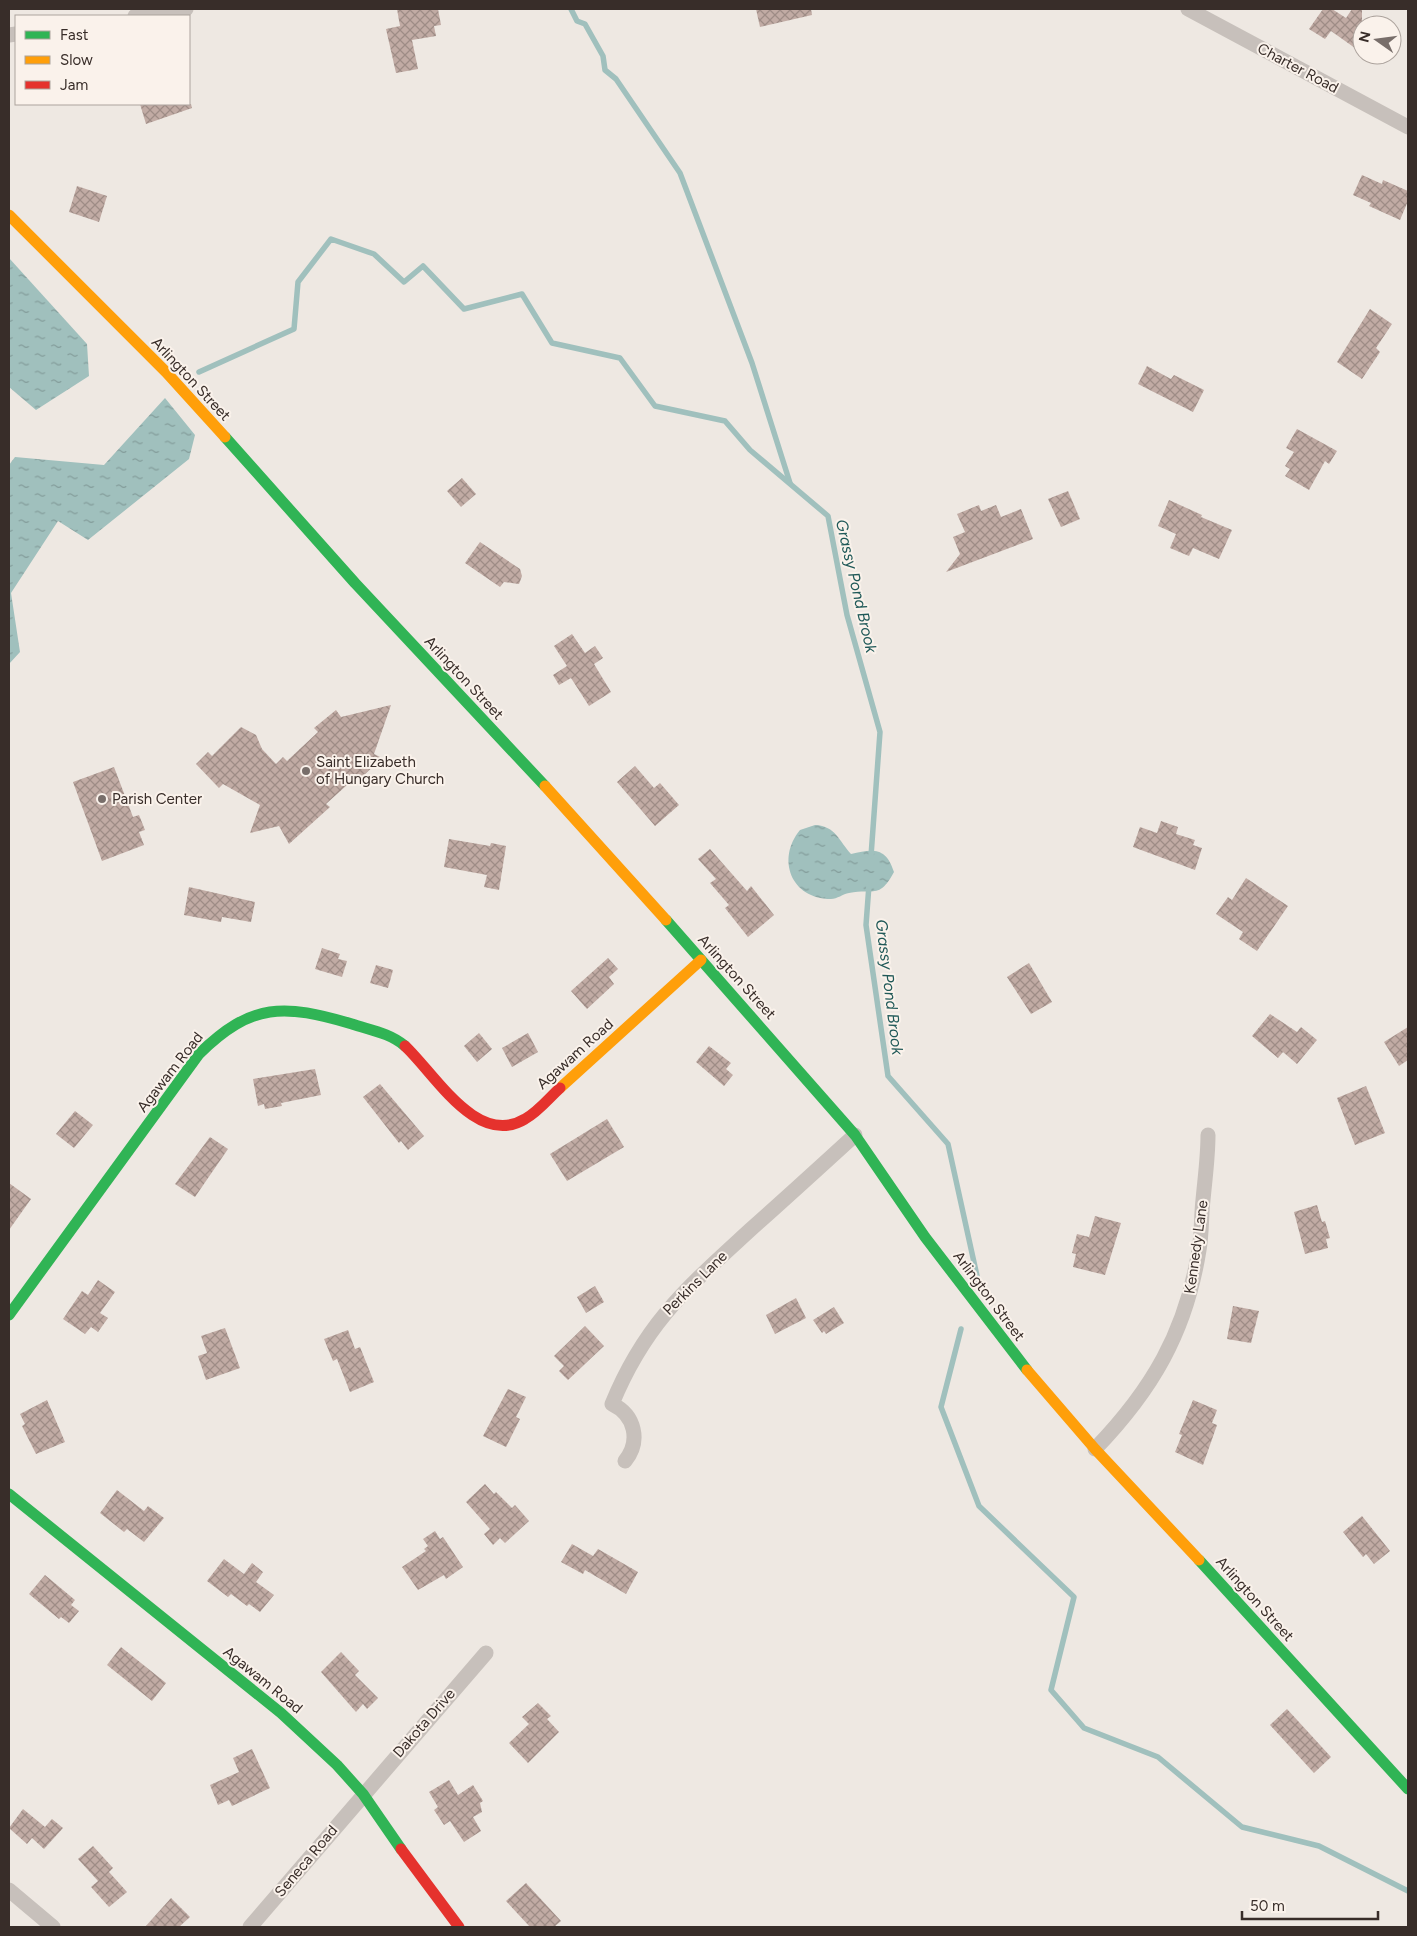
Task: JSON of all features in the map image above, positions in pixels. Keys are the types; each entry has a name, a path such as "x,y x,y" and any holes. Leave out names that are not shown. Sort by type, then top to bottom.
{"street":[{"path":"142,15 186,9"},
{"name":"Charter Road","path":"1188,9 1408,127"},
{"name":"Arlington Street","path":"9,215 166,372 355,583 563,806 701,960 854,1135 925,1237 1018,1358 1095,1449 1183,1542 1408,1789"},
{"name":"Agawam Road","path":"9,1315 199,1054 222,1030 235,1022 263,1012 290,1010 320,1014 386,1035 408,1048 472,1116 490,1125 509,1127 526,1120 701,960"},
{"name":"Perkins Lane","path":"625,1461 633,1448 634,1433 624,1412 612,1404 629,1366 656,1322 691,1284 854,1135"},
{"name":"Kennedy Lane","path":"1095,1449 1125,1418 1150,1383 1182,1320 1190,1297 1199,1249 1208,1135"},
{"name":"Agawam Road","path":"12,1503 281,1713 337,1764 363,1794 412,1865 459,1927"},
{"name":"Dakota Drive","path":"363,1794 486,1653"},
{"name":"Seneca Road","path":"250,1927 363,1794"},
{"path":"9,1890 53,1927"}],"water":[{"path":"9,258 87,344 89,376 36,410 9,387"},
{"path":"165,398 195,435 189,459 88,540 58,521 11,593 20,652 9,664 9,465 15,457 104,465"},
{"path":"815,825 832,831 851,854 877,851 882,854 891,864 894,872 889,881 879,890 849,893 833,899 817,897 806,892 797,885 791,875 789,853 793,841 800,830"}],"building":[{"path":"397,9 438,9 441,25 434,26 436,36 412,40 418,69 396,73 386,29 400,26"},
{"path":"756,9 811,9 812,15 760,27"},
{"path":"1323,9 1332,9 1346,18 1352,9 1362,9 1362,15 1352,15 1352,46 1331,31 1325,39 1309,29"},
{"path":"191,104 192,108 146,124 140,105"},
{"path":"1362,175 1382,184 1383,180 1408,191 1408,201 1400,220 1369,206 1371,203 1353,195"},
{"path":"77,186 107,196 99,222 69,212"},
{"path":"1370,309 1392,324 1376,348 1380,352 1362,379 1337,362"},
{"path":"1147,366 1171,379 1174,375 1204,390 1193,412 1138,384"},
{"path":"1297,429 1337,451 1329,464 1325,461 1309,490 1285,476 1290,469 1285,466 1294,452 1286,448"},
{"path":"462,478 476,494 461,507 447,491"},
{"path":"1068,491 1080,519 1061,527 1048,499"},
{"path":"1169,500 1202,515 1201,517 1232,530 1219,559 1193,548 1189,556 1170,548 1176,534 1158,526"},
{"path":"979,505 981,511 996,505 1001,517 1021,509 1033,539 946,572 960,554 953,537 965,532 957,514"},
{"path":"480,542 520,569 522,576 519,584 504,582 500,587 465,563"},
{"path":"572,634 585,653 595,646 603,658 594,664 611,692 589,706 571,678 559,685 553,675 567,666 554,646"},
{"name":"Saint Elizabeth of Hungary Church","path":"391,705 374,754 382,758 361,778 358,775 326,804 330,807 289,844 279,826 250,833 260,805 223,784 219,788 196,764 208,752 212,756 241,727 256,735 262,749 276,764 283,757 287,761 318,732 314,728 336,710 341,717"},
{"path":"635,766 654,788 660,783 679,805 655,826 617,782"},
{"name":"Parish Center","path":"114,767 133,817 139,815 145,830 139,832 144,845 102,861 73,782"},
{"path":"1161,821 1178,827 1176,834 1195,840 1193,845 1202,848 1195,870 1133,847 1140,827 1157,833"},
{"path":"449,839 490,846 491,843 506,846 499,890 484,887 487,875 444,867"},
{"path":"710,849 747,891 751,886 774,915 748,937 725,908 729,905 710,883 716,879 698,859"},
{"path":"1246,878 1288,906 1257,951 1239,939 1243,932 1216,914 1228,897 1232,900"},
{"path":"189,887 255,902 251,922 222,917 221,922 184,915"},
{"path":"322,948 340,954 338,959 347,961 342,977 315,969"},
{"path":"608,958 618,969 609,977 614,984 587,1009 571,991"},
{"path":"1029,963 1052,1002 1031,1014 1007,977"},
{"path":"376,965 393,970 388,988 370,983"},
{"path":"1270,1014 1297,1032 1301,1027 1317,1040 1297,1064 1283,1052 1278,1058 1252,1036"},
{"path":"1408,1027 1408,1060 1399,1066 1384,1042"},
{"path":"479,1033 492,1049 477,1062 464,1046"},
{"path":"528,1033 538,1052 512,1067 502,1048"},
{"path":"709,1046 731,1063 726,1069 733,1075 724,1086 696,1062"},
{"path":"315,1069 321,1095 281,1103 282,1106 265,1109 264,1104 258,1106 253,1079"},
{"path":"380,1084 424,1136 408,1150 401,1141 399,1143 363,1097"},
{"path":"1366,1086 1385,1133 1355,1145 1337,1098"},
{"path":"75,1111 93,1125 74,1148 56,1134"},
{"path":"607,1119 624,1147 567,1181 550,1154"},
{"path":"210,1137 228,1149 195,1197 175,1184"},
{"path":"9,1183 31,1199 9,1230"},
{"path":"1317,1205 1322,1222 1325,1221 1330,1238 1326,1239 1328,1248 1305,1254 1294,1212"},
{"path":"1095,1216 1121,1223 1105,1275 1073,1267 1076,1254 1072,1253 1077,1234 1089,1237"},
{"path":"98,1280 115,1292 100,1313 108,1318 98,1332 91,1327 85,1334 63,1319 82,1291 88,1295"},
{"path":"595,1286 604,1302 586,1313 577,1297"},
{"path":"796,1298 806,1318 775,1334 766,1315"},
{"path":"1233,1306 1259,1311 1251,1343 1227,1339"},
{"path":"834,1307 844,1323 826,1334 824,1331 822,1333 813,1320"},
{"path":"585,1326 604,1346 568,1380 559,1371 564,1366 554,1356"},
{"path":"225,1328 240,1368 206,1380 198,1356 207,1353 201,1336"},
{"path":"348,1330 355,1349 360,1347 374,1382 350,1392 337,1359 333,1361 324,1339"},
{"path":"508,1389 526,1397 516,1417 520,1419 506,1447 483,1436"},
{"path":"47,1400 65,1442 36,1454 22,1426 25,1424 20,1414"},
{"path":"1193,1400 1217,1410 1212,1423 1217,1425 1203,1465 1175,1452 1182,1435 1179,1434"},
{"path":"485,1484 512,1508 515,1505 529,1521 505,1543 500,1538 493,1545 484,1534 490,1529 466,1502"},
{"path":"117,1490 144,1511 148,1506 164,1518 144,1542 127,1529 124,1532 100,1513"},
{"path":"1362,1516 1390,1551 1374,1564 1366,1554 1363,1557 1343,1532"},
{"path":"435,1531 440,1539 443,1537 463,1567 446,1579 444,1575 418,1590 402,1567 426,1551 424,1549 428,1546 423,1539"},
{"path":"572,1544 593,1556 598,1549 638,1572 626,1594 585,1570 583,1574 561,1562"},
{"path":"224,1559 244,1574 252,1563 263,1572 256,1582 274,1595 260,1612 249,1604 247,1606 231,1594 228,1597 207,1581"},
{"path":"45,1575 75,1600 71,1605 79,1611 69,1623 61,1617 59,1619 29,1594"},
{"path":"121,1647 166,1683 152,1701 107,1665"},
{"path":"341,1652 359,1671 355,1675 378,1698 367,1709 363,1704 356,1712 321,1672"},
{"path":"538,1703 551,1716 547,1719 559,1732 528,1763 509,1743 529,1724 522,1717"},
{"path":"1287,1709 1331,1757 1314,1773 1270,1725"},
{"path":"252,1749 270,1788 232,1806 229,1800 218,1805 210,1785 239,1772 233,1758"},
{"path":"449,1780 458,1795 473,1785 483,1801 480,1803 482,1812 473,1817 481,1831 464,1842 450,1821 444,1825 434,1810 438,1807 429,1792"},
{"path":"23,1809 45,1827 52,1819 63,1828 44,1849 32,1838 27,1844 9,1828"},
{"path":"93,1846 113,1868 109,1872 127,1892 109,1907 91,1887 98,1881 78,1859"},
{"path":"526,1883 561,1921 554,1927 530,1927 506,1901"},
{"path":"171,1898 190,1917 179,1927 145,1927"}],"waterway":[{"path":"571,9 577,21 585,24 603,56 605,70 616,79 680,173 752,363 790,483"},
{"name":"Grassy Pond Brook","path":"199,372 294,329 298,282 331,239 374,254 404,282 423,266 464,309 522,294 552,343 620,358 655,406 725,421 750,450 828,516 847,615 880,732 871,856"},
{"name":"Grassy Pond Brook","path":"869,885 866,925 888,1076 948,1144 979,1285"},
{"name":"Grassy Pond Brook","path":"961,1329 941,1407 979,1506 1074,1597 1051,1690 1084,1728 1158,1757 1242,1827 1319,1846 1408,1891"}],"traffic: fast":[{"path":"225,437 355,583 545,786"},
{"path":"666,920 855,1135 925,1237 1027,1370"},
{"path":"9,1315 199,1054 218,1037 253,1016 270,1012 288,1011 328,1017 380,1032 405,1046"},
{"path":"9,1494 281,1713 337,1765 363,1794 401,1849"},
{"path":"1199,1560 1408,1789"}],"traffic: slow":[{"path":"9,215 166,372 225,437"},
{"path":"545,786 666,920"},
{"path":"560,1088 701,960"},
{"path":"1027,1370 1095,1449 1199,1560"}],"traffic: jam":[{"path":"405,1046 458,1104 474,1116 490,1124 507,1125 525,1119 539,1109 560,1088"},
{"path":"401,1849 459,1927"}],"place":[{"name":"Saint Elizabeth of Hungary Church","path":"306,771"},
{"name":"Parish Center","path":"102,799"}]}
